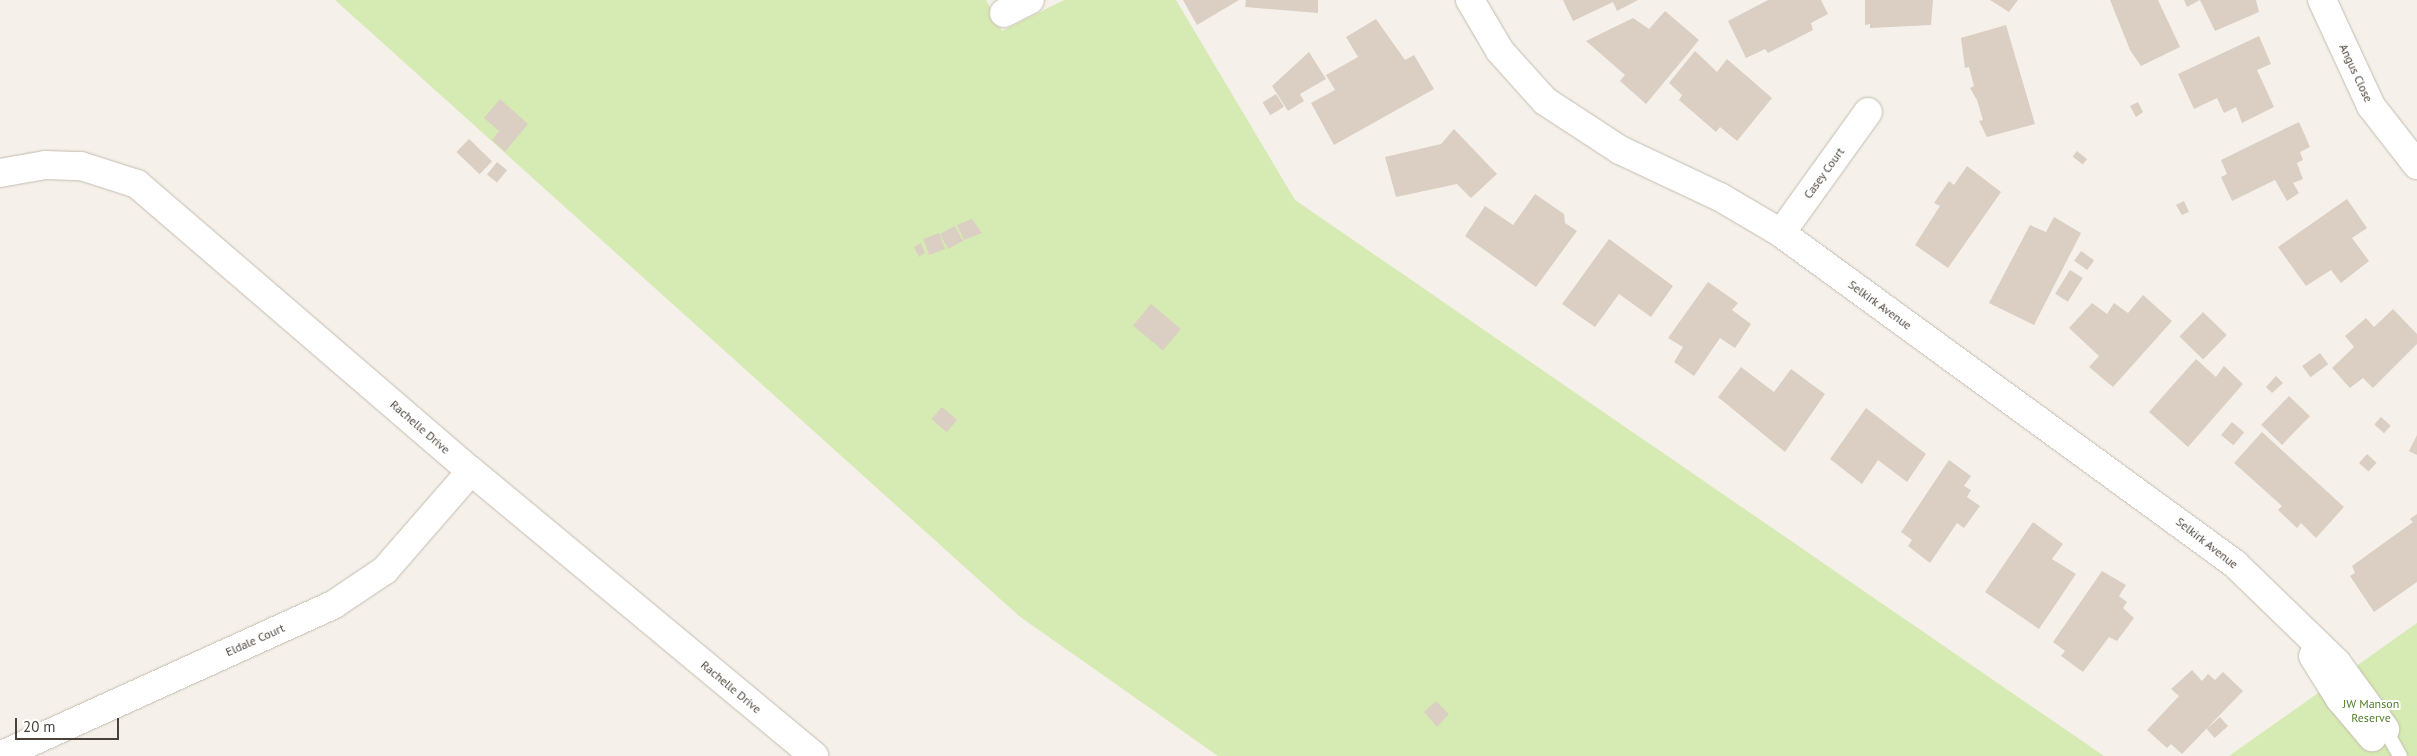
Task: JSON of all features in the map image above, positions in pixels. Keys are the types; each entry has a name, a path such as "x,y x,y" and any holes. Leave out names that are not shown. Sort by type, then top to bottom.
{"street":[{"path":"1004,12 1030,0"},
{"name":"Selkirk Avenue","path":"1470,0 1500,51 1545,101 1620,150 1720,197 1780,233 2204,539 2292,620 2340,699 2379,733"},
{"name":"Angus Close","path":"2322,0 2371,106 2417,165"},
{"name":"Casey Court","path":"1780,233 1868,112"},
{"name":"Rachelle Drive","path":"0,173 45,165 81,166 137,184 471,471 814,756"},
{"name":"Eldale Court","path":"0,756 333,605 385,570 471,471"}],"lane":[{"path":"2379,733 2393,756"},
{"path":"2379,733 2400,756"}],"green space":[{"path":"335,0 986,0 1002,31 1064,0 1176,0 1295,200 2104,756 1218,756 1019,616"},
{"name":"JW Manson Reserve","path":"2417,623 2417,756 2229,756"}],"building":[{"path":"1183,0 1239,0 1197,25"},
{"path":"1246,0 1318,0 1318,13 1245,7"},
{"path":"1563,0 1638,0 1617,11 1613,2 1573,21"},
{"path":"1768,0 1821,0 1828,14 1811,23 1813,30 1768,53 1765,49 1746,58 1728,21"},
{"path":"1865,0 1933,0 1931,25 1870,28 1870,24 1865,25"},
{"path":"1990,0 2018,0 2009,12"},
{"path":"2110,0 2158,0 2180,47 2141,66 2130,50"},
{"path":"2184,0 2200,0 2187,7"},
{"path":"2200,0 2256,0 2259,12 2215,31"},
{"path":"1665,11 1699,40 1646,104 1620,81 1625,75 1586,41 1633,18 1649,29"},
{"path":"1376,19 1405,60 1414,55 1434,89 1334,145 1311,103 1335,90 1326,75 1358,57 1346,37"},
{"path":"2006,25 2035,124 1987,137 1979,121 1983,120 1977,100 1970,88 1974,86 1969,67 1965,68 1961,38"},
{"path":"2259,36 2271,64 2257,70 2274,107 2242,123 2236,107 2224,113 2217,98 2194,109 2178,74"},
{"path":"1695,51 1717,72 1727,59 1772,98 1737,141 1720,127 1716,132 1679,100 1682,95 1669,83"},
{"path":"1309,52 1326,79 1300,94 1304,101 1288,111 1272,86"},
{"path":"1276,94 1284,107 1270,115 1262,102"},
{"path":"500,99 528,124 505,152 492,140 499,131 484,118"},
{"path":"2138,102 2143,112 2136,117 2130,106"},
{"path":"2299,122 2310,147 2300,152 2303,160 2297,163 2303,179 2293,183 2299,193 2287,201 2275,180 2232,201 2221,177 2227,174 2221,160"},
{"path":"1454,129 1497,174 1471,198 1457,184 1396,197 1385,157 1441,144"},
{"path":"469,139 492,161 480,174 456,152"},
{"path":"2077,151 2087,159 2083,165 2073,156"},
{"path":"497,162 507,170 497,183 487,174"},
{"path":"1967,166 2001,192 1948,268 1915,245 1940,206 1934,203 1949,181 1954,185"},
{"path":"1535,194 1564,214 1565,223 1577,231 1536,287 1465,236 1485,206 1513,225"},
{"path":"2347,199 2367,228 2352,238 2369,261 2341,283 2331,270 2306,286 2278,247"},
{"path":"2184,201 2189,212 2182,215 2176,205"},
{"path":"2054,217 2081,233 2034,325 1989,303 2030,225 2046,232"},
{"path":"972,219 982,233 964,240 957,225"},
{"path":"955,226 963,241 948,249 940,234"},
{"path":"939,233 945,249 929,255 923,239"},
{"path":"1609,239 1673,286 1651,317 1619,294 1595,327 1562,304"},
{"path":"921,243 925,253 919,257 914,247"},
{"path":"2081,251 2094,260 2087,270 2074,261"},
{"path":"2070,270 2083,278 2068,302 2055,294"},
{"path":"1708,282 1738,303 1732,310 1751,324 1735,348 1720,338 1694,376 1674,362 1683,347 1668,338"},
{"path":"2143,295 2172,321 2113,387 2089,367 2099,356 2069,328 2092,303 2107,314 2114,303 2128,313"},
{"path":"1151,304 1181,329 1163,351 1133,325"},
{"path":"2393,309 2417,334 2417,344 2373,388 2363,378 2350,388 2332,368 2354,347 2345,336 2366,318 2374,327"},
{"path":"2203,312 2227,335 2203,359 2179,336"},
{"path":"2320,353 2328,364 2310,377 2302,366"},
{"path":"2196,359 2216,377 2224,366 2243,384 2188,447 2149,412"},
{"path":"1741,367 1774,392 1791,369 1825,394 1785,452 1718,397"},
{"path":"2276,376 2283,383 2272,393 2266,387"},
{"path":"2289,396 2310,416 2282,445 2261,425"},
{"path":"942,407 957,420 947,432 932,419"},
{"path":"1866,408 1926,454 1907,482 1878,460 1862,484 1830,459"},
{"path":"2381,417 2391,426 2384,433 2374,424"},
{"path":"2232,422 2244,432 2233,445 2221,435"},
{"path":"2262,432 2344,507 2316,538 2301,523 2297,528 2278,510 2282,506 2234,463"},
{"path":"2417,435 2417,455 2409,451"},
{"path":"2367,454 2377,463 2369,472 2359,463"},
{"path":"1949,460 1971,476 1964,486 1971,490 1967,497 1980,506 1964,528 1957,523 1930,563 1908,546 1912,540 1901,532"},
{"path":"2417,514 2417,582 2374,612 2350,576 2355,573 2352,566 2413,522 2410,519"},
{"path":"2033,522 2063,544 2052,559 2076,574 2039,629 1985,592"},
{"path":"2102,571 2126,585 2119,596 2127,602 2123,608 2134,618 2117,641 2109,637 2083,672 2061,656 2065,651 2053,642"},
{"path":"2192,670 2202,681 2208,674 2215,680 2223,672 2243,691 2182,754 2171,744 2167,748 2147,730 2179,696 2171,689"},
{"path":"1436,701 1449,714 1437,727 1424,712"},
{"path":"2220,717 2228,726 2215,738 2207,729"}]}
